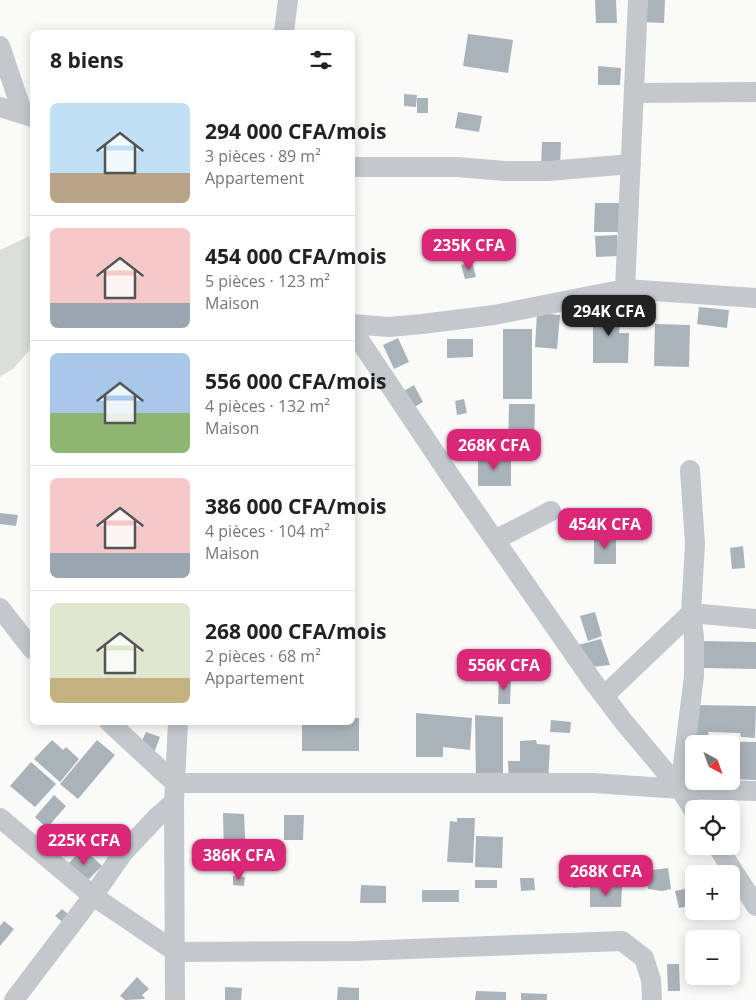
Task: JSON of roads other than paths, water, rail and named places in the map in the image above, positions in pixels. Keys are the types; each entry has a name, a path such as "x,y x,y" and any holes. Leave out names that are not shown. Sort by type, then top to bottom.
{"street":[{"path":"284,30 288,0"},
{"path":"625,289 638,0"},
{"path":"0,46 28,116"},
{"path":"634,93 756,92"},
{"path":"0,108 28,116"},
{"path":"355,167 457,167 505,171 539,171 631,164"},
{"path":"355,324 389,327 494,315 625,289 756,298"},
{"path":"355,333 494,540 622,722 680,789 687,800"},
{"path":"680,789 694,676 694,638 691,613 695,544 690,470"},
{"path":"494,540 550,511"},
{"path":"0,608 30,646"},
{"path":"604,696 691,613 756,618"},
{"path":"112,725 175,792 593,783 680,789 756,791"},
{"path":"175,1000 175,792 178,725"},
{"path":"14,1000 93,896 123,853 156,818 175,792"},
{"path":"0,818 93,896 176,952 356,951 622,941 644,958 651,980 652,1000"},
{"path":"723,855 756,906"}]}
